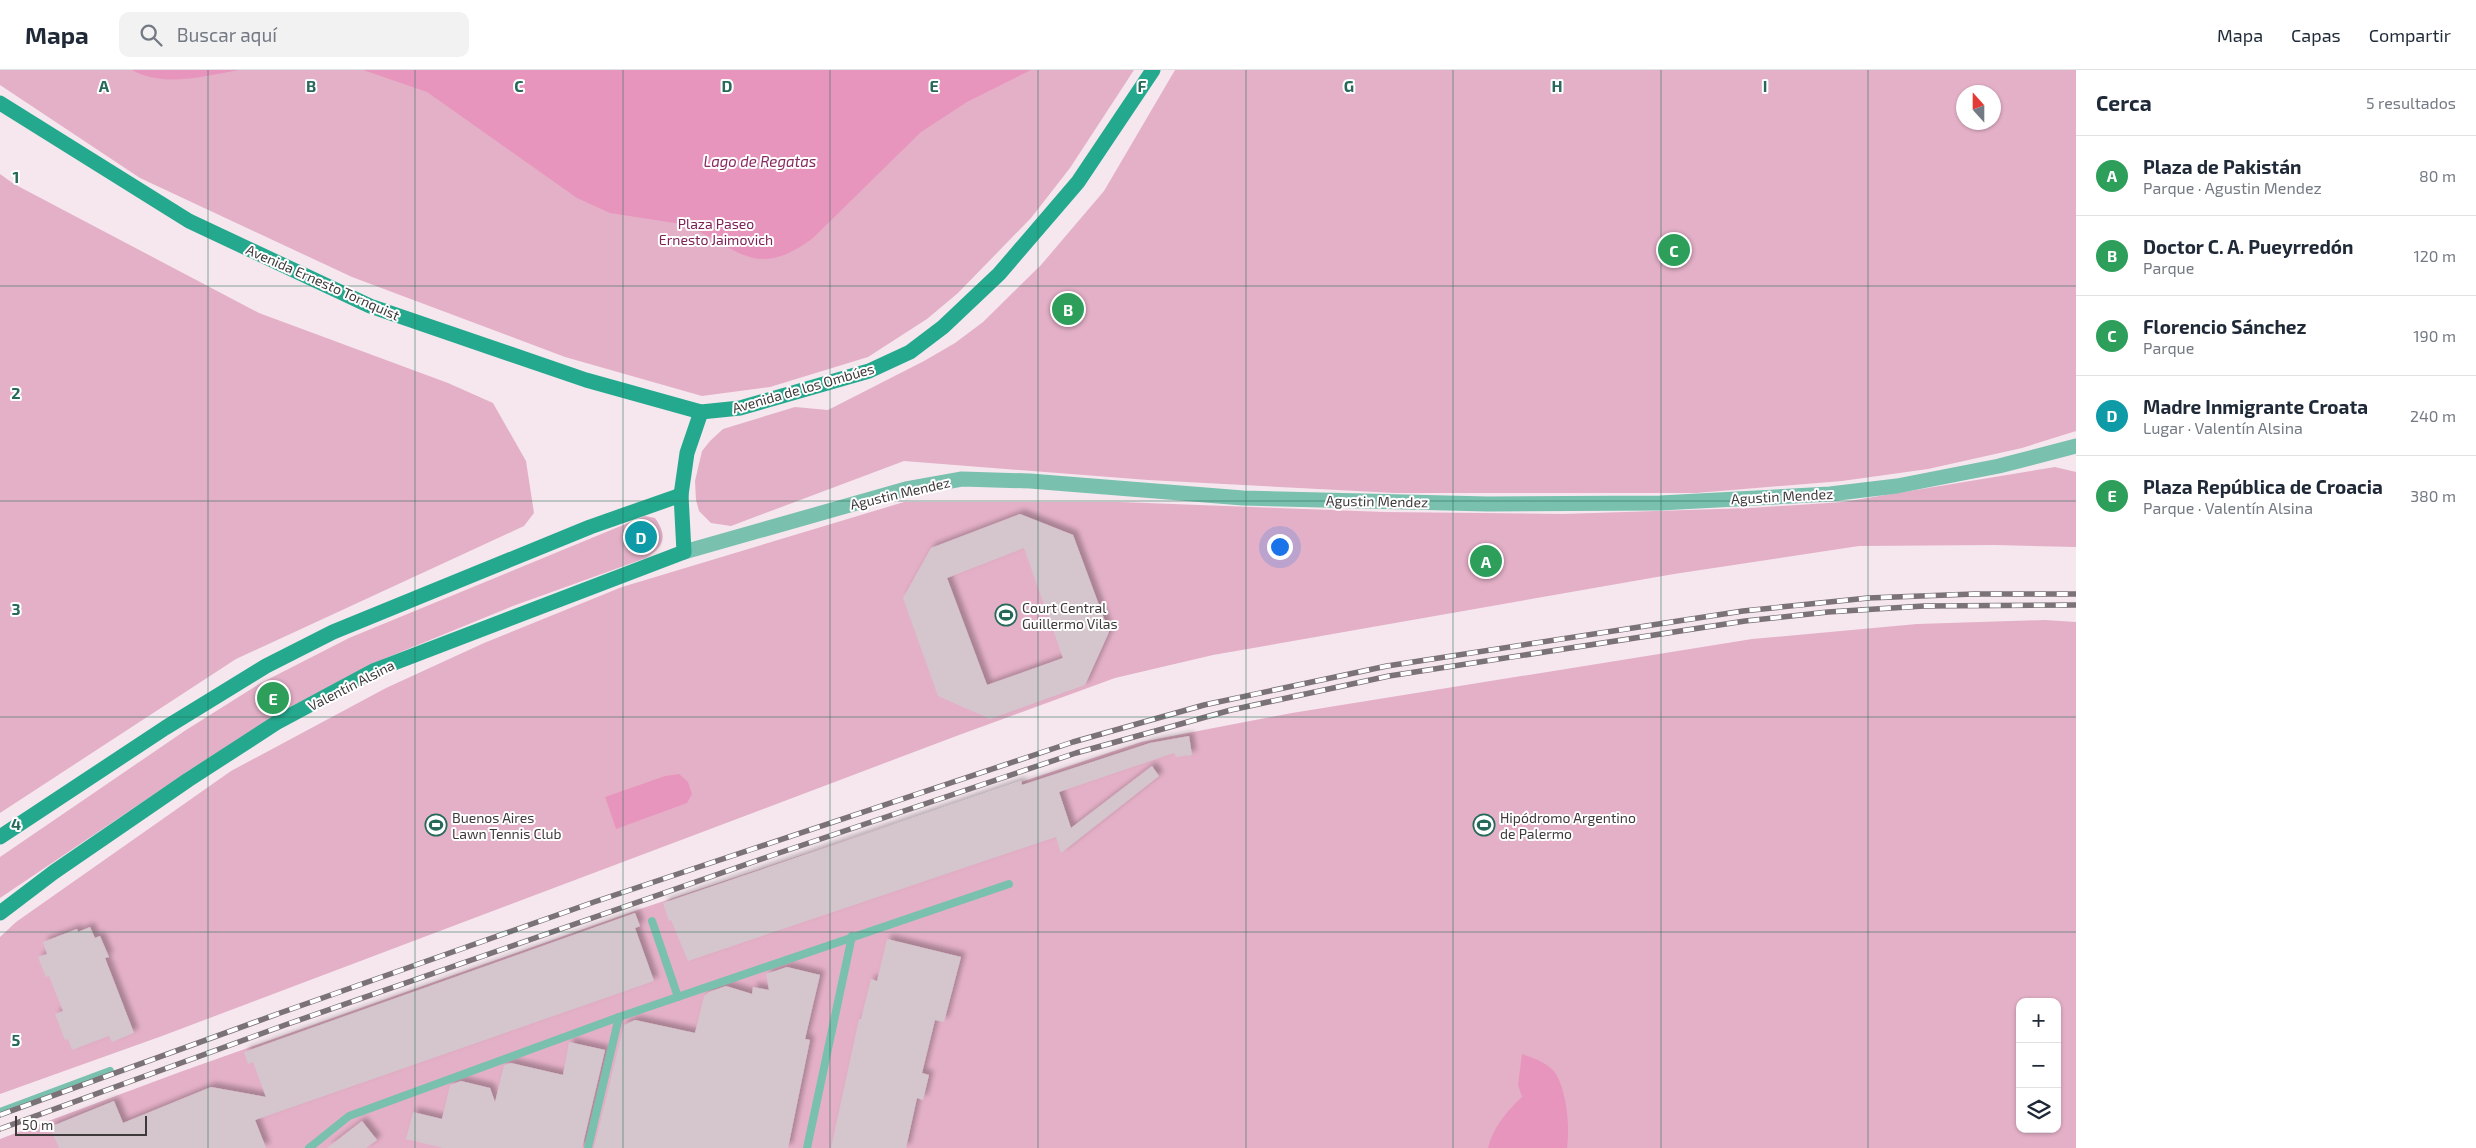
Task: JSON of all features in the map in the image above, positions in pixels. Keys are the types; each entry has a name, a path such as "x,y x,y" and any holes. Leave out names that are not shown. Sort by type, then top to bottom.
{"main road":[{"name":"Avenida de los Ombúes","path":"701,412 740,408 870,371 917,347 966,307 1037,231 1078,182 1153,70"},
{"name":"Avenida Ernesto Tornquist","path":"0,103 189,221 362,302 586,380 701,412"},
{"path":"684,552 681,495 688,453 701,412"},
{"path":"0,837 173,723 266,666 333,632 590,527 681,495"},
{"name":"Valentín Alsina","path":"0,913 54,872 196,774 276,723 373,671 684,552"}],"street":[{"name":"Agustin Mendez","path":"684,552 906,489 962,479 1030,481 1243,498 1488,504 1660,503 1830,494 1897,486 1999,466 2076,446"}],"lane":[{"path":"309,1148 349,1116 678,996 1010,884"},
{"path":"652,921 678,996"},
{"path":"806,1148 852,936"},
{"path":"588,1148 619,1017"},
{"path":"0,1112 110,1071"}],"green space":[{"name":"Plaza Paseo Ernesto Jaimovich","path":"0,70 1134,70 1070,168 1031,218 958,293 927,319 868,357 770,387 702,396 565,357 352,277 140,178 0,85"},
{"path":"1175,70 2076,70 2076,431 2022,448 1928,469 1842,481 1696,493 1395,493 1148,480 904,461 731,526 711,523 699,511 696,500 695,481 702,451 723,429 795,407 828,410 924,361 955,343 983,322 1041,265 1104,191"},
{"path":"0,174 14,184 259,313 448,383 493,403 526,461 534,513 524,526 236,659 0,813"},
{"name":"Buenos Aires Lawn Tennis Club","path":"2055,467 2076,472 2076,547 1995,545 1859,546 1674,574 1213,655 1115,678 162,1036 0,1094 0,937 16,922 231,771 386,688 484,643 622,587 904,502 1120,502 1384,512 1562,514 1750,508 1843,502"},
{"path":"645,516 655,518 662,530 663,536 657,550 646,558 513,606 386,658 282,711 190,770 0,898 0,857 186,730 259,684 349,638"},
{"name":"Hipódromo Argentino de Palermo","path":"2045,620 2076,622 2076,1148 0,1148 0,1139 180,1072 643,908 1141,742 1292,713 1752,639 1917,624"}],"water":[{"path":"132,70 239,70 185,79 171,79 144,75"},
{"name":"Lago de Regatas","path":"363,70 1031,70 967,102 921,132 813,238 792,251 774,258 759,259 731,249 681,224 610,213 577,198 427,92"},
{"path":"679,774 688,782 692,794 687,803 616,829 605,797 665,776"},
{"path":"1522,1054 1545,1064 1553,1070 1560,1082 1567,1110 1567,1148 1488,1148 1493,1133 1501,1120 1522,1097 1518,1085"}],"building":[{"name":"Court Central Guillermo Vilas","path":"1020,514 1073,535 1109,632 1085,685 990,719 938,696 903,598 931,548","holes":["1024,548 1063,658 987,685 947,578"]},
{"path":"1189,736 1192,755 1176,757 1174,753 1059,792 1071,828 1152,766 1159,776 1061,853 1056,837 688,961 671,920 669,921 663,903 1021,781 1022,785 1150,743"},
{"path":"635,913 640,926 635,928 654,981 255,1120 266,1148 59,1148 50,1127 114,1101 123,1123 211,1087 266,1097 253,1062 248,1064 244,1052"},
{"path":"90,927 95,938 100,936 109,957 105,958 134,1033 112,1042 109,1036 72,1050 68,1039 65,1040 55,1014 63,1011 49,976 46,977 38,957 47,954 43,942 77,929 78,932"},
{"path":"887,939 961,957 944,1022 935,1020 922,1073 929,1075 923,1100 917,1098 906,1148 831,1148 859,1019 861,1019 871,979 877,981"},
{"path":"787,967 820,975 805,1039 810,1040 788,1148 594,1148 624,1025 635,1020 695,1033 704,996 709,992 726,986 752,994 753,987 769,990 766,974"},
{"path":"569,1042 605,1050 582,1148 443,1148 406,1139 413,1112 442,1119 450,1085 461,1081 490,1088 495,1102 504,1065 511,1063 563,1075"},
{"path":"362,1121 377,1140 366,1148 327,1148"}],"railway":[{"path":"0,1115 280,1013 594,902 1073,742 1204,705 1387,666 1743,611 1868,598 1974,594 2076,594"},
{"path":"0,1129 285,1025 776,854 1076,753 1231,710 1389,676 1745,621 1828,612 1924,606 2076,605"}],"place":[{"name":"Florencio Sánchez","path":"1674,250"},
{"name":"Doctor C. A. Pueyrredón","path":"1068,309"},
{"name":"Madre Inmigrante Croata","path":"641,537"},
{"name":"Plaza de Pakistán","path":"1486,561"},
{"name":"Court Central Guillermo Vilas","path":"1006,615"},
{"name":"Plaza República de Croacia","path":"273,698"},
{"name":"Buenos Aires Lawn Tennis Club","path":"436,825"},
{"name":"Hipódromo Argentino de Palermo","path":"1484,825"}]}
